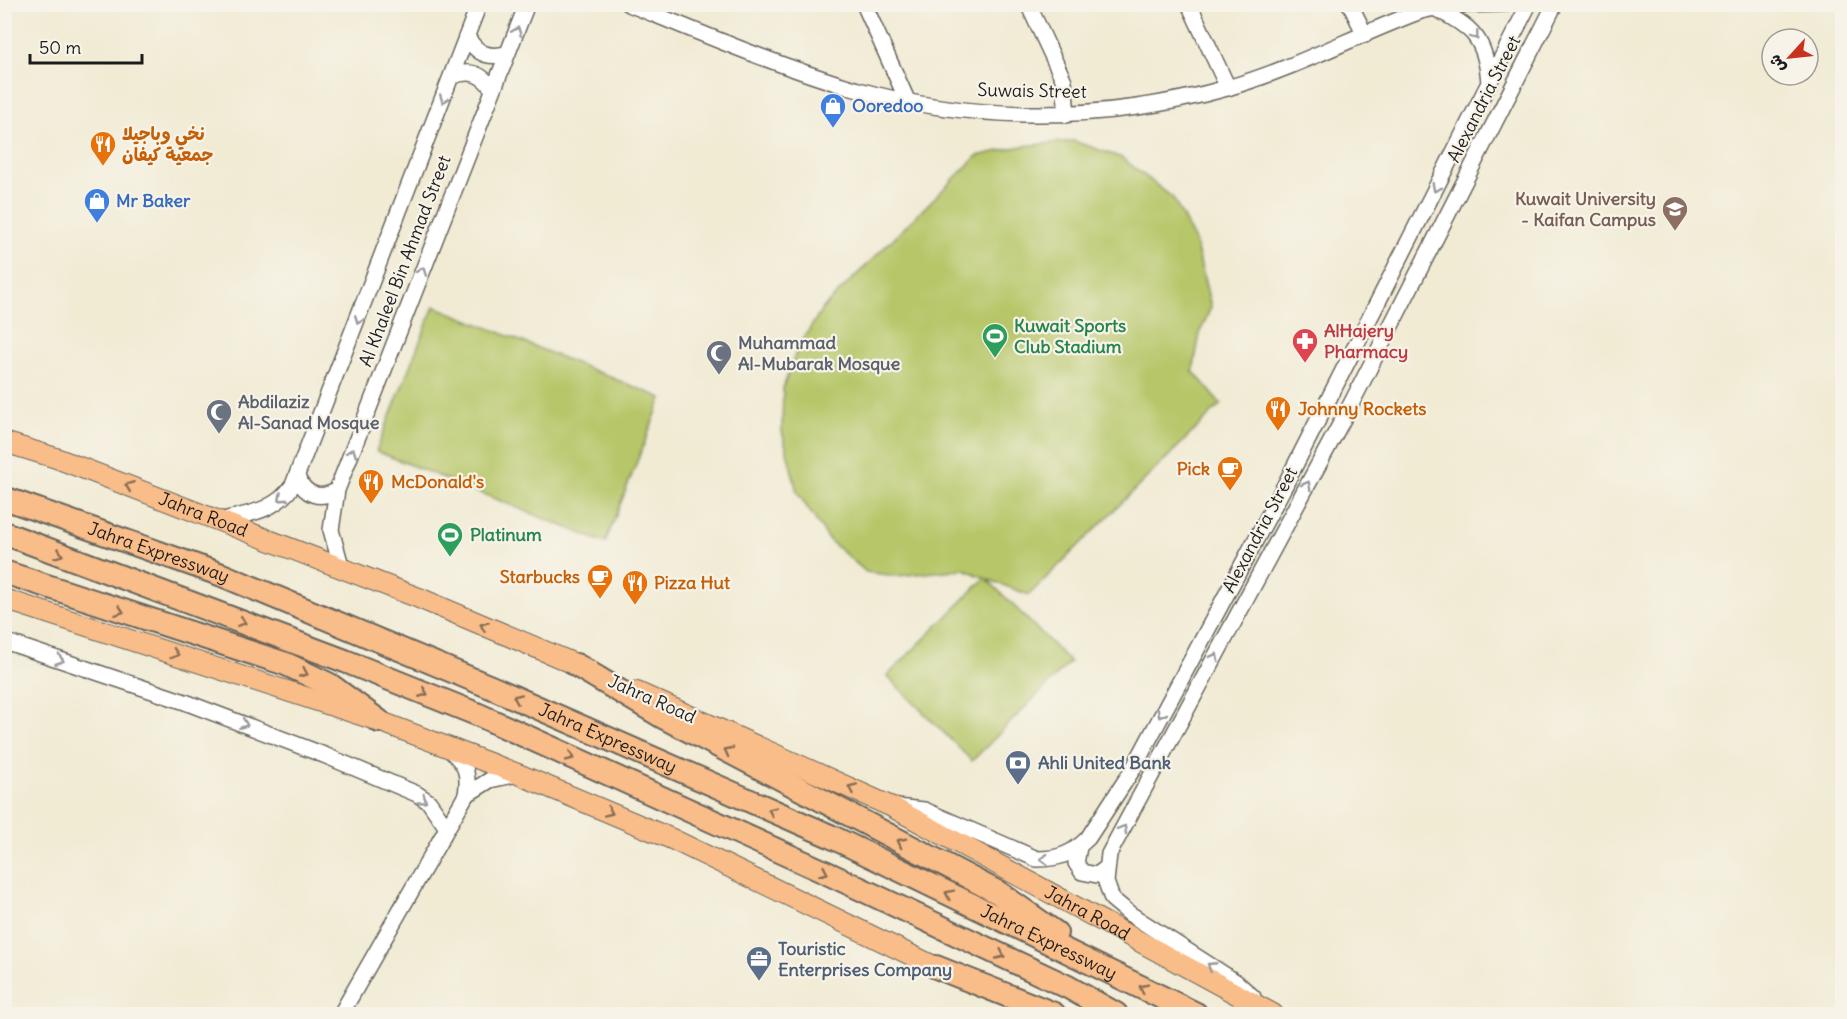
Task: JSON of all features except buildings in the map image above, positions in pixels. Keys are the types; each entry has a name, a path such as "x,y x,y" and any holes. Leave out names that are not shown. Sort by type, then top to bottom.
{"highway":[{"name":"Jahra Expressway","path":"4,498 222,575 493,688 830,836 1196,1014"},
{"name":"Jahra Expressway","path":"4,533 345,661 479,715 827,873 1068,987 1116,1014"},
{"path":"4,572 286,664 330,685 379,721"},
{"path":"576,665 663,717 999,893 1111,971"},
{"path":"936,967 1054,1014"}],"main road":[{"name":"Jahra Road","path":"4,442 56,458 342,568 576,665 892,807 1274,1014"},
{"path":"4,599 379,721 518,774 672,839 936,967 1024,1014"}],"street":[{"name":"Al Khaleel Bin Ahmad Street","path":"218,520 270,508 287,494 297,477 468,38 479,4"},
{"name":"Suwais Street","path":"629,4 855,88 907,100 988,112 1067,115 1117,111 1228,88 1365,35 1409,15 1434,8 1504,4"},
{"path":"864,4 907,100"},
{"path":"1029,4 1064,81 1067,115"},
{"path":"1189,4 1228,88"},
{"path":"1350,4 1365,35"},
{"name":"Alexandria Street","path":"892,807 924,810 1036,859 1057,859 1079,847 1088,838 1133,769 1318,423 1529,4"},
{"name":"Alexandria Street","path":"1106,869 1109,854 1348,408 1555,4"},
{"name":"Al Khaleel Bin Ahmad Street","path":"342,568 331,530 337,490 528,6"},
{"path":"1434,8 1470,28 1478,37 1488,63 1489,83"},
{"path":"468,38 477,51 484,54 500,56 508,53"},
{"path":"453,76 468,72 476,74 483,78 493,90"},
{"path":"1330,399 1348,408"},
{"path":"1318,423 1335,431"},
{"path":"297,477 306,491 313,495 330,495 337,490"},
{"path":"4,641 185,702 417,794 429,802 447,828"},
{"path":"341,1014 466,795 468,772 463,761 442,744"},
{"path":"466,795 490,780 518,774"},
{"path":"1079,847 1076,863 1082,872 1097,875 1106,869"},
{"path":"1106,869 1106,882 1112,899 1130,914 1236,982 1274,1014"}],"green space":[{"name":"Kuwait Sports Club Stadium","path":"1074,141 1122,158 1173,198 1195,241 1211,307 1200,333 1193,371 1221,404 1029,595 987,579 1070,662 972,761 887,676 985,578 964,569 897,576 866,572 829,540 797,492 782,431 783,388 798,347 823,308 977,156 1022,146"},
{"path":"434,306 662,398 605,543 376,451"}],"place":[{"name":"Ooredoo","path":"833,129"},
{"name":"نخي وباجيلا جمعية كيفان","path":"103,167"},
{"name":"Mr Baker","path":"97,224"},
{"name":"Kuwait University - Kaifan Campus","path":"1675,232"},
{"name":"Kuwait Sports Club Stadium","path":"995,359"},
{"name":"AlHajery Pharmacy","path":"1305,364"},
{"name":"Muhammad Al-Mubarak Mosque","path":"719,376"},
{"name":"Johnny Rockets","path":"1278,432"},
{"name":"Abdilaziz Al-Sanad Mosque","path":"219,435"},
{"name":"Pick","path":"1230,492"},
{"name":"McDonald's","path":"371,505"},
{"name":"Platinum","path":"450,558"},
{"name":"Starbucks","path":"600,600"},
{"name":"Pizza Hut","path":"635,606"},
{"name":"Ahli United Bank","path":"1018,786"},
{"name":"Touristic Enterprises Company","path":"759,982"}]}
